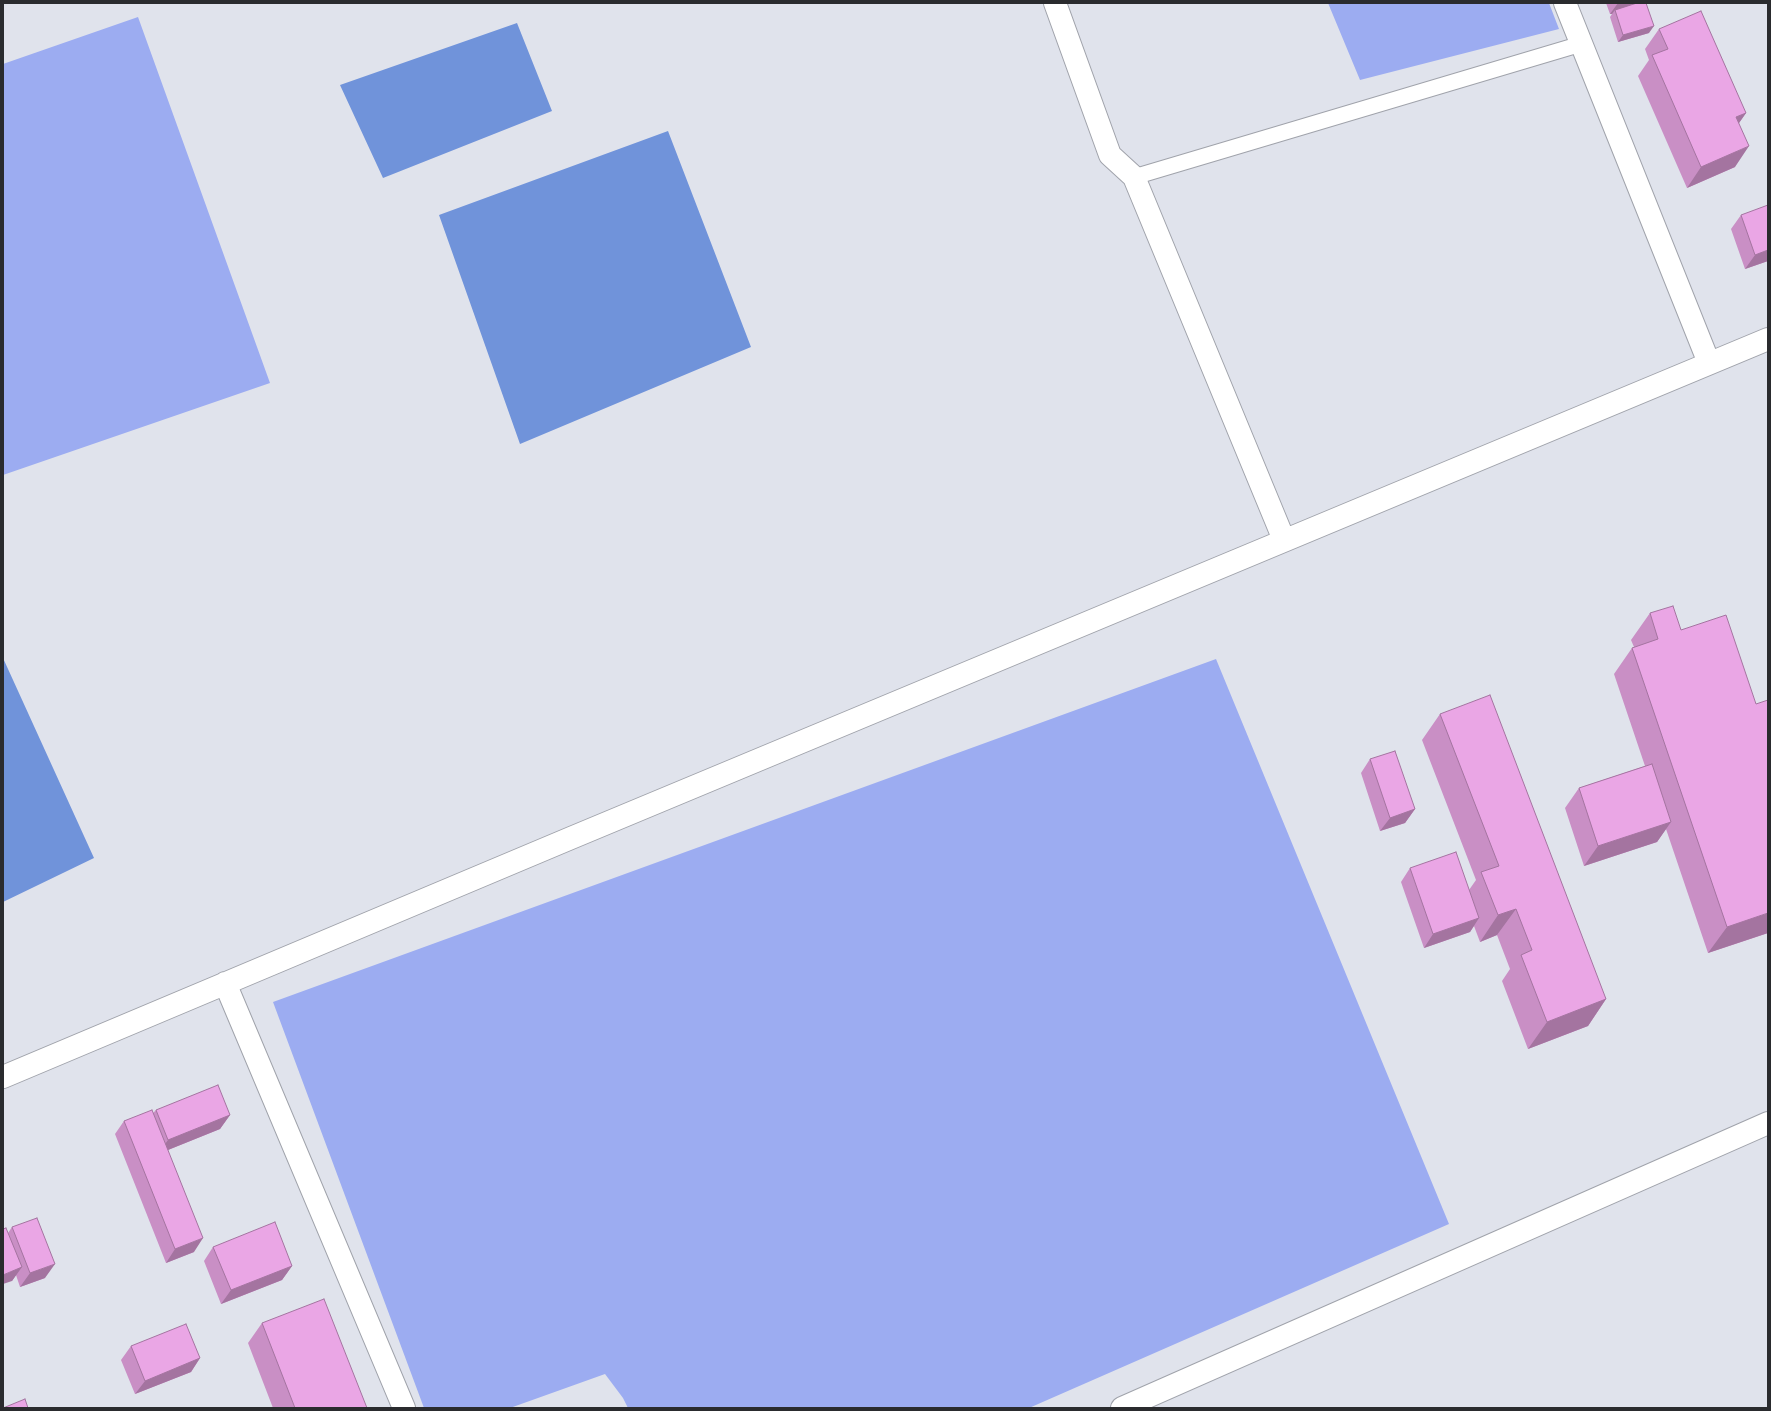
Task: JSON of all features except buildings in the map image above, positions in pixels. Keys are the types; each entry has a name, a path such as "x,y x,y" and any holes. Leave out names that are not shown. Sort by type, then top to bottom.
{"street":[{"path":"1055,3 1110,155 1134,177 1284,540"},
{"path":"1565,3 1709,363"},
{"path":"3,1077 1284,540 1768,339"},
{"path":"225,983 404,1408"},
{"path":"1122,1408 1768,1123"}],"lane":[{"path":"1134,177 1581,44"}],"shaded area":[{"path":"1328,3 1549,3 1559,29 1360,80"},
{"path":"138,17 270,383 3,475 3,64"},
{"path":"517,23 552,111 383,178 340,85"},
{"path":"668,131 751,347 520,444 439,215"},
{"path":"3,658 94,858 3,902"},
{"path":"1216,659 1449,1224 1029,1408 628,1408 623,1398 605,1374 510,1408 424,1408 273,1002"}]}
